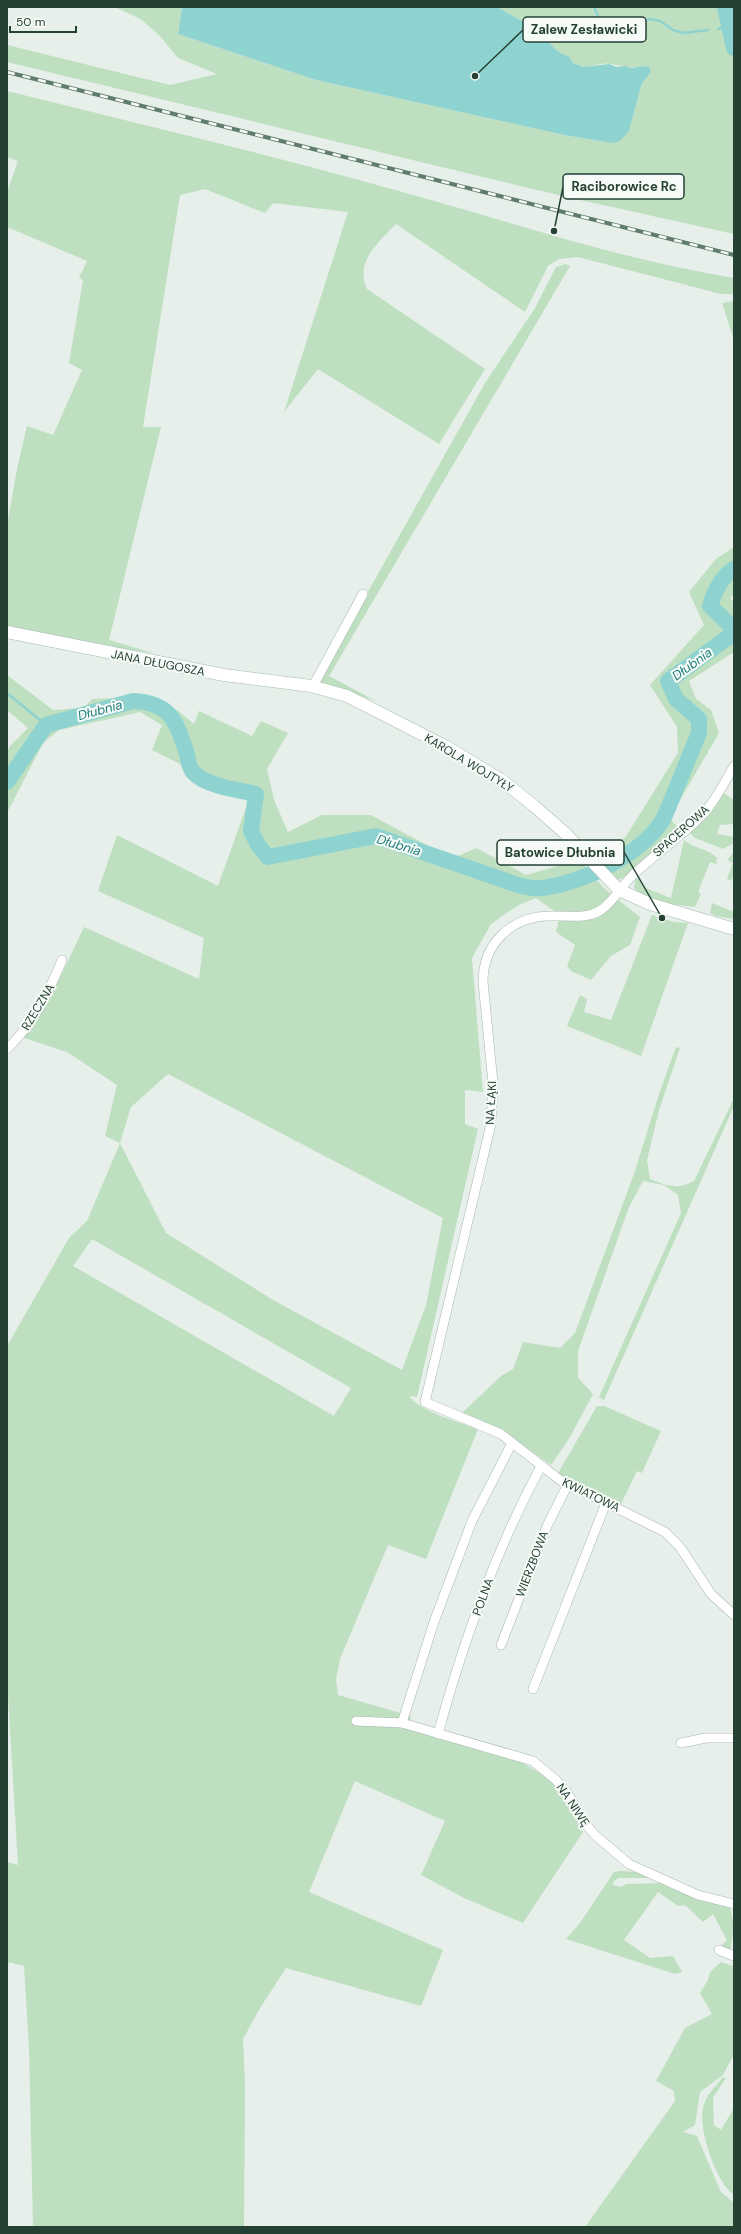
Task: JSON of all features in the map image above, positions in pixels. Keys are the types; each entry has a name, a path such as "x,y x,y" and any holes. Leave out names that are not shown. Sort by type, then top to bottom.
{"street":[{"path":"312,686 363,594"},
{"name":"JANA DŁUGOSZA","path":"7,632 224,675 312,686"},
{"name":"KAROLA WOJTYŁY","path":"312,686 347,696 469,760 504,781 534,805 614,886 650,904 734,929"},
{"name":"SPACEROWA","path":"614,886 705,812 734,766"},
{"name":"NA ŁĄKI","path":"425,1402 491,1124 493,1083 483,982 487,956 499,937 518,923 540,916 591,914 605,907 614,886"},
{"name":"RZECZNA","path":"7,1049 36,1015 54,983 62,960"},
{"name":"KWIATOWA","path":"425,1402 488,1427 568,1484 606,1502 670,1536 680,1547 711,1594 734,1615"},
{"path":"402,1723 432,1629 470,1527 484,1494 512,1443"},
{"name":"POLNA","path":"438,1734 445,1706 493,1569 519,1507 541,1466"},
{"name":"WIERZBOWA","path":"502,1645 547,1526 568,1484"},
{"path":"533,1689 606,1502"},
{"name":"NA NIWĘ","path":"356,1721 402,1723 533,1761 556,1780 568,1794 588,1827 596,1836 629,1864 698,1894 734,1904"},
{"path":"681,1743 706,1738 734,1738"},
{"path":"720,1950 734,1956"}],"green space":[{"path":"115,7 182,7 178,34 316,80 564,135 611,143 629,131 642,83 651,72 643,66 630,67 601,64 585,67 573,63 569,56 555,49 546,36 542,26 522,21 497,7 734,7 734,234 562,196 7,62 7,45 170,85 217,74 178,58 159,35 142,20"},
{"path":"7,91 299,164 644,260 734,278 734,294 721,294 578,257 559,259 548,266 525,312 396,224 376,245 366,261 364,279 367,289 485,369 439,444 318,369 284,412 348,212 273,203 265,213 205,189 180,195 143,427 161,427 109,640 153,653 108,647 7,627 7,526 17,469 27,426 53,435 82,370 69,363 83,280 79,278 87,261 7,227 7,192 18,161 7,157"},
{"path":"565,264 570,266 329,676 376,701 321,683 323,672 485,383 535,308 556,267"},
{"path":"734,301 734,340 722,303"},
{"path":"734,547 734,594 730,598 734,603 734,652 689,681 696,699 711,710 719,733 676,807 671,820 679,829 629,874 618,880 593,851 625,838 678,753 677,727 650,685 704,625 689,592 716,559"},
{"path":"7,675 53,710 84,708 92,699 121,698 145,694 178,711 194,724 199,711 252,736 261,721 288,733 267,769 274,800 288,832 322,815 371,815 432,848 458,856 476,848 526,875 579,860 605,889 640,917 630,945 611,956 591,980 571,971 567,966 575,945 556,932 560,915 536,898 517,906 491,924 472,958 483,1092 465,1090 465,1124 478,1129 417,1397 409,1396 415,1402 431,1412 478,1429 426,1559 388,1545 340,1659 336,1680 338,1695 411,1716 409,1729 521,1762 550,1779 564,1797 583,1832 523,1923 464,1898 421,1875 445,1821 355,1781 309,1892 443,1950 421,2006 286,1968 260,2008 243,2039 245,2084 244,2227 33,2227 29,2048 24,1966 9,1962 7,1968 7,1862 18,1865 7,1679 7,1346 69,1238 87,1221 120,1143 105,1136 117,1085 67,1052 24,1038 50,999 84,927 199,979 204,938 98,891 117,835 218,886 249,799 202,788 191,779 186,767 152,750 162,725 140,712 59,730 43,743 7,813 7,752 10,746 28,728 7,710","holes":["168,1074 443,1218 426,1305 402,1370 273,1300 166,1233 120,1143 131,1107","92,1239 351,1388 334,1416 73,1266"]},
{"path":"724,793 734,800 734,824 720,825 717,834 734,837 734,843 723,849 695,838 689,832 714,809"},
{"path":"684,840 709,852 717,858 716,864 710,862 698,892 701,894 695,907 670,904 639,894 634,887 636,879 639,879 643,887 671,898"},
{"path":"734,852 734,874 731,881 727,879 733,863 727,860"},
{"path":"712,903 734,912 734,919 715,916 710,913"},
{"path":"652,915 674,922 688,923 641,1056 567,1026 580,995 587,999 584,1012 611,1020"},
{"path":"676,1047 680,1048 659,1110 647,1160 650,1179 672,1186 688,1184 694,1181 734,1098 734,1106 604,1400 599,1397 681,1213 678,1195 664,1185 643,1181 629,1207 578,1351 578,1378 593,1394 569,1439 551,1465 504,1431 462,1413 501,1376 513,1369 523,1342 560,1348 575,1333 634,1174 659,1094"},
{"path":"597,1406 604,1406 661,1431 642,1473 637,1471 620,1506 557,1475"},
{"path":"614,1872 638,1872 648,1878 618,1878 613,1882 613,1885 622,1887 626,1884 664,1883 695,1897 730,1908 734,1925 730,1953 720,1947 727,1940 713,1914 703,1922 685,1905 678,1906 658,1892 624,1940 650,1958 673,1956 682,1972 675,1974 566,1939 580,1923"},
{"path":"721,1962 732,1966 734,1964 734,2054 723,2075 700,2092 695,2125 683,2132 697,2136 721,2192 734,2203 734,2227 585,2227 675,2101 674,2091 656,2081 685,2028 712,2014 700,1993 708,1980 710,1972"},
{"path":"723,2077 726,2078 713,2098 714,2125 721,2130 734,2108 734,2195 727,2189 715,2168 703,2129 702,2117 704,2104 711,2091"}],"water":[{"path":"182,7 497,7 522,21 542,26 546,36 555,49 569,56 573,63 584,67 609,64 617,67 625,66 632,68 643,66 649,67 651,72 642,83 629,131 620,141 611,143 564,135 316,80 178,34"}],"waterway":[{"path":"594,7 600,20 621,26 650,19 660,21 673,30 684,33 708,30"},
{"name":"Dłubnia","path":"725,7 734,48"},
{"path":"718,29 728,27"},
{"name":"Dłubnia","path":"734,569 719,585 710,606 734,629"},
{"name":"Dłubnia","path":"7,782 46,725 133,701 146,703 164,710 170,716 179,732 191,768 198,777 222,787 256,794 251,831 258,845 268,857 376,836 521,886 540,888 559,885 594,873 627,855 642,844 664,818 699,733 699,719 676,699 668,681 734,633"},
{"path":"7,693 46,725"}],"railway":[{"path":"7,72 734,255"}],"place":[{"name":"Zalew Zesławicki","path":"475,76"},
{"name":"Raciborowice Rc","path":"554,231"},
{"name":"Batowice Dłubnia","path":"662,918"}]}
